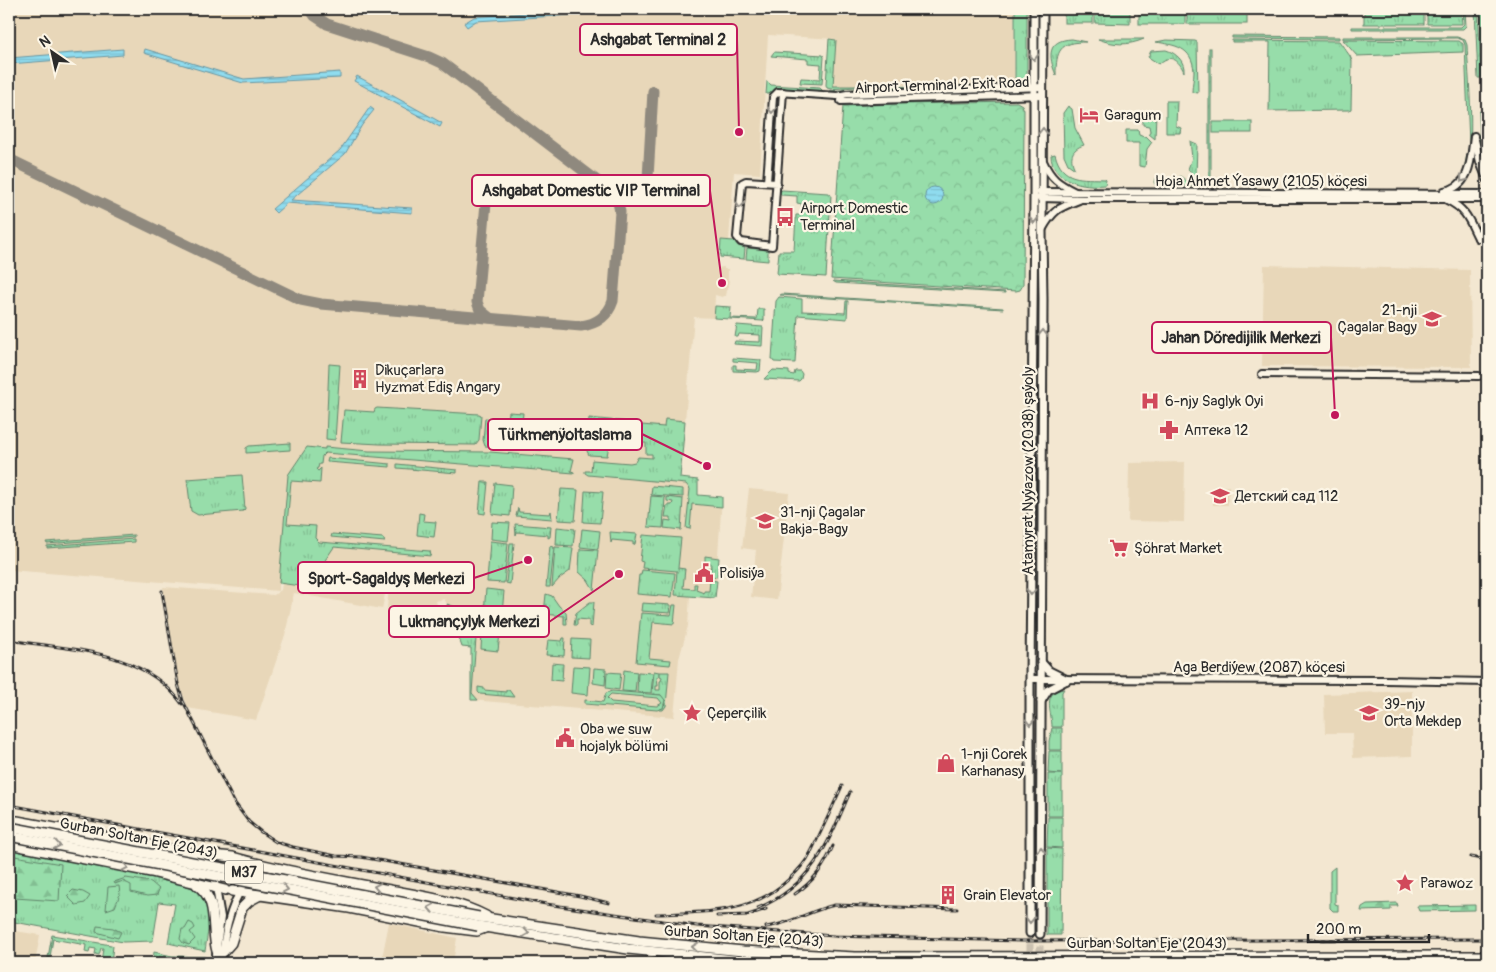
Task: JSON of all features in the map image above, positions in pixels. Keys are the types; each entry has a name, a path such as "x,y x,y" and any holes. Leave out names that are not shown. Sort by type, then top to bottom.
{"highway":[{"path":"9,821 191,853 234,857 473,910 484,922 477,931 445,928 349,908 260,895 9,844"},
{"name":"Gurban Soltan Eje (2043)","path":"9,827 484,922 648,942 778,954 855,957 1487,956"},
{"name":"Gurban Soltan Eje (2043)","path":"9,836 628,949 744,961 825,963"},
{"path":"234,857 242,861 247,869 248,876 229,888 213,872 217,863 223,859 234,857"},
{"path":"193,882 206,892 212,904 213,938 220,951 231,943 242,908 249,901 260,895"},
{"name":"Gurban Soltan Eje (2043)","path":"1067,963 1479,963"}],"main road":[{"name":"Atamyrat Nyýazow (2038) şaýoly","path":"1030,933 1034,9"},
{"name":"Atamyrat Nyýazow (2038) şaýoly","path":"1040,934 1043,9"},
{"path":"767,182 773,97 776,93 783,92 842,98 1034,91 1043,87"},
{"name":"Airport Terminal 2 Exit Road","path":"1034,91 1043,95"},
{"path":"777,185 767,182 746,181 742,183 737,237 739,241 744,244 772,246 777,185 783,92"},
{"path":"1422,194 1448,190 1463,182 1468,171 1474,136 1480,162 1487,178"},
{"path":"1043,161 1049,174 1056,182 1076,192"},
{"name":"Hoja Ahmet Ýasawy (2105) köçesi","path":"1034,195 1076,192 1487,194"},
{"name":"Hoja Ahmet Ýasawy (2105) köçesi","path":"1042,195 1083,199 1487,199"},
{"path":"1042,231 1053,212 1083,199"},
{"path":"1446,200 1464,211 1478,238 1487,218"},
{"path":"1262,374 1479,376"},
{"path":"1040,662 1049,671 1067,680"},
{"name":"Aga Berdiýew (2087) köçesi","path":"1030,680 1387,680 1487,682"},
{"path":"1040,701 1048,690 1067,680"},
{"path":"221,963 221,918 229,888"},
{"path":"215,963 227,927 229,888"}],"shaded area":[{"path":"9,9 1014,9 1014,83 833,86 836,39 768,35 760,174 734,172 729,240 719,240 717,268 724,267 724,269 728,269 729,280 726,296 715,295 714,318 694,317 680,478 698,480 698,495 722,497 715,598 690,596 688,626 679,659 674,717 471,700 471,648 462,647 450,609 444,599 436,601 441,620 409,616 400,611 387,609 389,583 394,571 388,569 386,571 389,574 382,609 294,593 285,635 256,720 188,708 179,684 163,587 274,595 281,590 282,584 279,584 279,591 9,570"},
{"path":"1264,265 1470,270 1471,367 1262,366"},
{"path":"1185,462 1184,522 1128,521 1129,463"},
{"name":"Детский сад 112","path":"1229,486 1228,505 1213,505 1213,487"},
{"name":"31-nji Çagalar Bakja-Bagy","path":"749,489 789,493 777,600 751,597 756,550 742,548"},
{"name":"39-njy Orta Mekdep","path":"1412,691 1412,756 1353,758 1352,733 1325,733 1324,694"},
{"path":"389,923 457,938 453,963 381,963"},
{"path":"9,930 40,935 35,963 9,963"}],"green space":[{"path":"1015,9 1027,9 1027,76 1019,83 1015,83"},
{"path":"1064,9 1093,9 1093,23 1064,23"},
{"path":"1095,9 1130,9 1130,24 1095,23"},
{"path":"1139,9 1185,9 1185,24 1139,24"},
{"path":"1187,9 1247,9 1247,24 1187,24"},
{"path":"1364,9 1424,9 1424,24 1364,24"},
{"path":"1427,9 1461,9 1462,24 1427,24"},
{"path":"1463,9 1465,9 1466,26 1463,29 1352,29 1352,27 1461,27 1464,24"},
{"path":"1475,9 1478,9 1481,78 1478,78"},
{"path":"1480,9 1487,9 1487,77 1482,77"},
{"path":"1232,36 1339,37 1339,39 1232,38"},
{"path":"1343,37 1457,37 1465,40 1469,74 1471,133 1470,151 1463,175 1469,144 1465,45 1463,40 1457,38 1343,39"},
{"path":"829,39 836,40 833,86 866,86 827,88"},
{"path":"1072,39 1086,42 1077,42 1061,49 1057,59 1056,75 1051,56 1052,50 1058,42"},
{"path":"1098,39 1144,39 1121,44 1109,43"},
{"path":"1166,40 1197,42 1198,93 1192,92 1194,71 1190,57 1176,46 1156,42"},
{"path":"1232,40 1339,41 1352,61 1351,109 1269,111 1270,42 1232,42"},
{"path":"1343,40 1459,41 1463,44 1463,52 1357,56"},
{"path":"1209,48 1211,48 1211,182 1209,182"},
{"path":"1166,50 1179,58 1183,64 1184,72 1180,64 1174,59 1167,59 1159,64 1148,57 1151,51"},
{"path":"774,52 823,55 822,84 800,83 801,78 820,79 821,64 808,63 808,59 771,56"},
{"path":"767,81 771,85 820,88 822,90 820,92 776,90 771,94 766,94"},
{"path":"1021,84 1018,86 877,88 829,91 877,87"},
{"path":"1021,91 1021,94 847,97 884,94"},
{"path":"1166,101 1177,101 1176,126 1181,128 1180,133 1166,133"},
{"path":"1017,102 1022,105 1024,110 1023,285 1020,290 831,279 843,106"},
{"path":"1068,106 1072,109 1075,128 1084,145 1076,149 1072,154 1075,169 1068,164 1064,155 1063,113"},
{"path":"1482,109 1483,148 1487,173 1480,145 1479,112"},
{"path":"1143,113 1156,113 1155,139 1149,134 1149,126 1143,125"},
{"path":"1213,122 1252,122 1252,133 1213,133"},
{"path":"1126,130 1138,130 1139,135 1146,136 1152,142 1147,149 1145,167 1139,166 1139,143 1126,143"},
{"path":"1190,141 1197,144 1196,178 1188,169 1192,158"},
{"path":"1055,154 1058,163 1068,174 1081,178 1105,179 1105,185 1088,185 1063,176 1056,171 1052,164 1051,155"},
{"path":"1181,176 1192,186 1156,186 1154,182 1155,179 1176,179"},
{"path":"782,190 828,193 831,195 826,277 777,274 779,251 794,251 796,215 801,215 802,204 797,203 797,196 781,195 779,192"},
{"path":"721,240 734,241 738,246 745,248 744,259 720,257"},
{"path":"747,248 768,250 768,261 746,259"},
{"path":"833,281 1005,292 1005,293 836,283"},
{"path":"780,295 1003,308 1003,309"},
{"path":"779,297 802,299 802,311 845,313 846,301 848,301 847,319 798,315 795,363 774,362 772,359 776,301"},
{"path":"715,306 731,307 730,318 757,319 758,309 764,309 764,320 714,318"},
{"path":"737,325 763,327 762,346 734,344 735,341 760,342 760,335 739,334 738,337 735,337"},
{"path":"733,358 761,360 760,371 733,371 733,365 736,365 736,369 757,370 758,363 733,361"},
{"path":"329,364 340,365 335,440 326,439"},
{"path":"773,370 789,371 789,374 794,375 795,371 800,371 802,374 801,379 799,381 764,379"},
{"path":"377,408 479,414 481,415 479,440 475,445 341,442 344,410 374,412"},
{"path":"509,412 523,413 520,443 542,445 542,450 485,446 483,440 485,418 498,419 500,423 501,420 508,420"},
{"path":"589,418 630,422 630,428 637,429 636,437 613,436 610,439 607,456 589,455 587,451"},
{"path":"665,419 685,421 680,478 698,480 698,495 722,497 722,507 692,504 690,529 686,528 690,489 686,484 588,475 585,473 585,471 591,471 592,460 630,463 635,462 638,457 652,458 652,454 646,454 646,443 641,443 642,425 664,427"},
{"path":"290,443 290,450 246,453 246,448 249,446"},
{"path":"307,447 369,451 490,452 574,459 571,471 574,473 325,453 322,456 321,464 316,469 318,471 321,468 320,483 291,481 287,524 316,526 315,538 319,542 430,551 431,556 334,547 307,587 279,583 288,475"},
{"path":"328,458 390,464 390,467 327,462"},
{"path":"397,464 457,470 457,473 397,468"},
{"path":"242,475 245,509 243,511 198,515 191,511 187,479"},
{"path":"482,482 488,482 485,514 479,513"},
{"path":"495,483 512,485 510,516 492,514"},
{"path":"652,486 683,489 683,497 651,495"},
{"path":"561,489 578,490 575,521 558,520"},
{"path":"585,491 603,492 600,523 583,522"},
{"path":"651,496 665,497 663,528 648,527"},
{"path":"667,497 683,499 681,530 664,528 665,520 671,521 671,517 665,517 667,505 672,505 673,502 667,501"},
{"path":"518,508 519,512 550,514 551,511 552,519 516,516"},
{"path":"419,513 424,514 423,521 436,522 434,537 417,535"},
{"path":"492,522 510,523 508,541 491,539"},
{"path":"515,524 551,527 550,537 548,538 548,535 517,532 516,535"},
{"path":"557,527 575,529 573,546 556,545"},
{"path":"582,529 600,531 598,549 580,547"},
{"path":"610,532 637,534 635,544 633,545 633,542 612,540 611,543"},
{"path":"332,534 383,538 385,542 331,537"},
{"path":"134,535 134,537 47,544 46,542"},
{"path":"643,535 681,538 678,568 685,569 683,588 694,589 694,584 697,584 696,590 704,593 704,591 709,591 710,580 717,581 715,598 675,595 677,571 642,568 643,562 640,561"},
{"path":"134,539 134,542 47,548 47,546"},
{"path":"490,541 508,543 504,583 487,582"},
{"path":"510,543 514,543 510,584 506,583"},
{"path":"550,546 554,547 550,587 546,587"},
{"path":"555,547 573,548 570,571 552,587"},
{"path":"580,549 598,550 594,590 588,580 579,572"},
{"path":"705,556 719,558 717,577 710,576 711,563 705,562"},
{"path":"642,570 675,573 672,597 637,594 639,575 641,575"},
{"path":"486,589 504,591 502,614 496,613 497,608 492,607 491,613 484,612"},
{"path":"546,594 552,596 566,612 567,624 564,624 564,616 544,614"},
{"path":"590,602 594,602 592,627 589,626 589,620 577,619 577,625 574,625 576,613"},
{"path":"642,603 671,605 670,613 641,611"},
{"path":"447,604 458,608 459,611 471,612 472,609 478,611 472,693 478,700 471,700 471,648 462,647"},
{"path":"673,605 676,605 674,624 653,622 649,658 671,660 670,665 636,662 641,613 671,615"},
{"path":"482,631 500,633 498,651 481,649"},
{"path":"565,638 564,656 546,655 548,640 562,641"},
{"path":"572,639 590,640 589,658 571,657"},
{"path":"552,663 563,664 562,681 551,680"},
{"path":"573,666 590,667 588,695 571,693"},
{"path":"594,668 606,669 605,685 593,683"},
{"path":"624,670 637,672 635,692 622,691"},
{"path":"654,671 659,672 656,690 660,690 662,677 660,672 669,672 666,706 663,710 659,710 665,704 661,695 652,694"},
{"path":"607,672 621,673 619,690 606,688"},
{"path":"638,672 653,673 651,693 637,692"},
{"path":"478,687 484,688 484,690 506,692 506,690 509,690 514,697 480,694"},
{"path":"1064,689 1062,692 1062,727 1052,727 1050,698 1052,694"},
{"path":"612,691 661,695 665,700 663,708 657,710 585,704 585,700 603,702 606,693","holes":["611,694 658,698 662,703 657,706 611,702 607,698"]},
{"path":"1052,728 1062,728 1062,750 1049,750"},
{"path":"1049,751 1062,751 1062,816 1048,816 1048,774 1061,774 1048,773"},
{"path":"1048,817 1062,817 1062,848 1047,847"},
{"path":"1047,848 1062,849 1061,935 1047,935"},
{"path":"9,849 166,880 190,887 198,892 207,906 208,924 205,951 168,943 175,904 159,902 153,941 123,942 9,921"},
{"path":"9,855 61,864 59,901 15,898 9,891"},
{"path":"1335,867 1335,904 1338,905 1338,911 1333,911 1330,908 1330,871"},
{"path":"126,878 151,882 159,889 157,895 147,896 131,892 131,885 123,881 115,884 114,882"},
{"path":"119,886 120,894 115,907 106,910 108,887"},
{"path":"73,890 90,896 85,903 76,905 67,896"},
{"path":"1397,903 1398,906 1391,906 1391,910 1361,911 1362,907 1367,904"},
{"path":"1475,905 1475,910 1419,911 1417,906"},
{"path":"189,922 195,928 190,932 195,939 189,945 183,943 180,939 182,929 185,929"},
{"path":"97,926 113,928 121,932 118,938 96,932"},
{"path":"52,935 111,945 113,946 111,963 101,963 103,948 101,948 99,955 95,954 96,949 90,948 89,953 85,952 86,945 53,939 49,963 47,963"},
{"path":"154,952 172,956 205,957 206,963 186,960 184,963 153,963"}],"water":[{"path":"587,9 588,14 476,21 467,27 464,23 474,17"},
{"path":"123,49 123,55 9,64 9,58"},
{"path":"145,49 244,79 340,72 340,78 243,83 144,53"},
{"path":"357,76 442,123 440,127 354,81"},
{"path":"370,107 374,110 362,125 345,154 291,200 412,208 412,213 287,203 276,213 272,209 340,150"},
{"path":"934,187 940,190 943,196 940,202 934,205 928,202 925,196 928,190"}],"taxiway":[{"path":"310,9 315,16 327,24 429,57 442,63 609,190 620,195 637,192 648,178 653,91"},
{"path":"9,159 301,300 321,304 581,326 592,323 605,315 613,301 620,212 618,202 609,190"},
{"path":"486,203 477,302 480,310 490,318"}],"tunnel":[{"path":"1030,933 1030,963"},
{"path":"1040,934 1040,963"}],"railway":[{"path":"162,591 178,684 183,701 234,802 249,822 261,832 276,842 336,856 361,857 580,896 609,903"},
{"path":"9,640 80,650 126,662 147,672 166,686 182,704"},
{"path":"656,914 710,912 727,909 759,899 774,891 792,876 807,859 842,786"},
{"path":"758,908 777,899 805,875 826,845 850,792"},
{"path":"9,805 546,904 697,926 834,936 1021,941 1487,939"},
{"path":"795,894 818,873 833,846"},
{"path":"1471,857 1487,860"},
{"path":"766,927 784,923 835,905 957,909"},
{"path":"717,916 748,915 766,909"}],"place":[{"name":"Garagum","path":"1089,115"},
{"name":"Ashgabat Terminal 2","path":"739,132"},
{"name":"Airport Domestic Terminal","path":"785,217"},
{"name":"Ashgabat Domestic VIP Terminal","path":"722,283"},
{"name":"21-nji Çagalar Bagy","path":"1432,319"},
{"name":"Dikuçarlara Hyzmat Ediş Angary","path":"360,379"},
{"name":"6-njy Saglyk Oyi","path":"1150,401"},
{"name":"Jahan Döredijilik Merkezi","path":"1335,415"},
{"name":"Аптека 12","path":"1169,430"},
{"name":"Türkmenÿoltaslama","path":"707,466"},
{"name":"Детский сад 112","path":"1220,496"},
{"name":"31-nji Çagalar Bakja-Bagy","path":"765,521"},
{"name":"Şöhrat Market","path":"1119,548"},
{"name":"Sport-Sagaldyş Merkezi","path":"528,560"},
{"name":"Polisiýa","path":"704,573"},
{"name":"Lukmançylyk Merkezi","path":"619,574"},
{"name":"Çeperçilik","path":"692,713"},
{"name":"39-njy Orta Mekdep","path":"1369,713"},
{"name":"Oba we suw hojalyk bölümi","path":"565,738"},
{"name":"1-nji Corek Karhanasy","path":"946,763"},
{"name":"Parawoz","path":"1405,883"},
{"name":"Grain Elevator","path":"948,895"}]}
